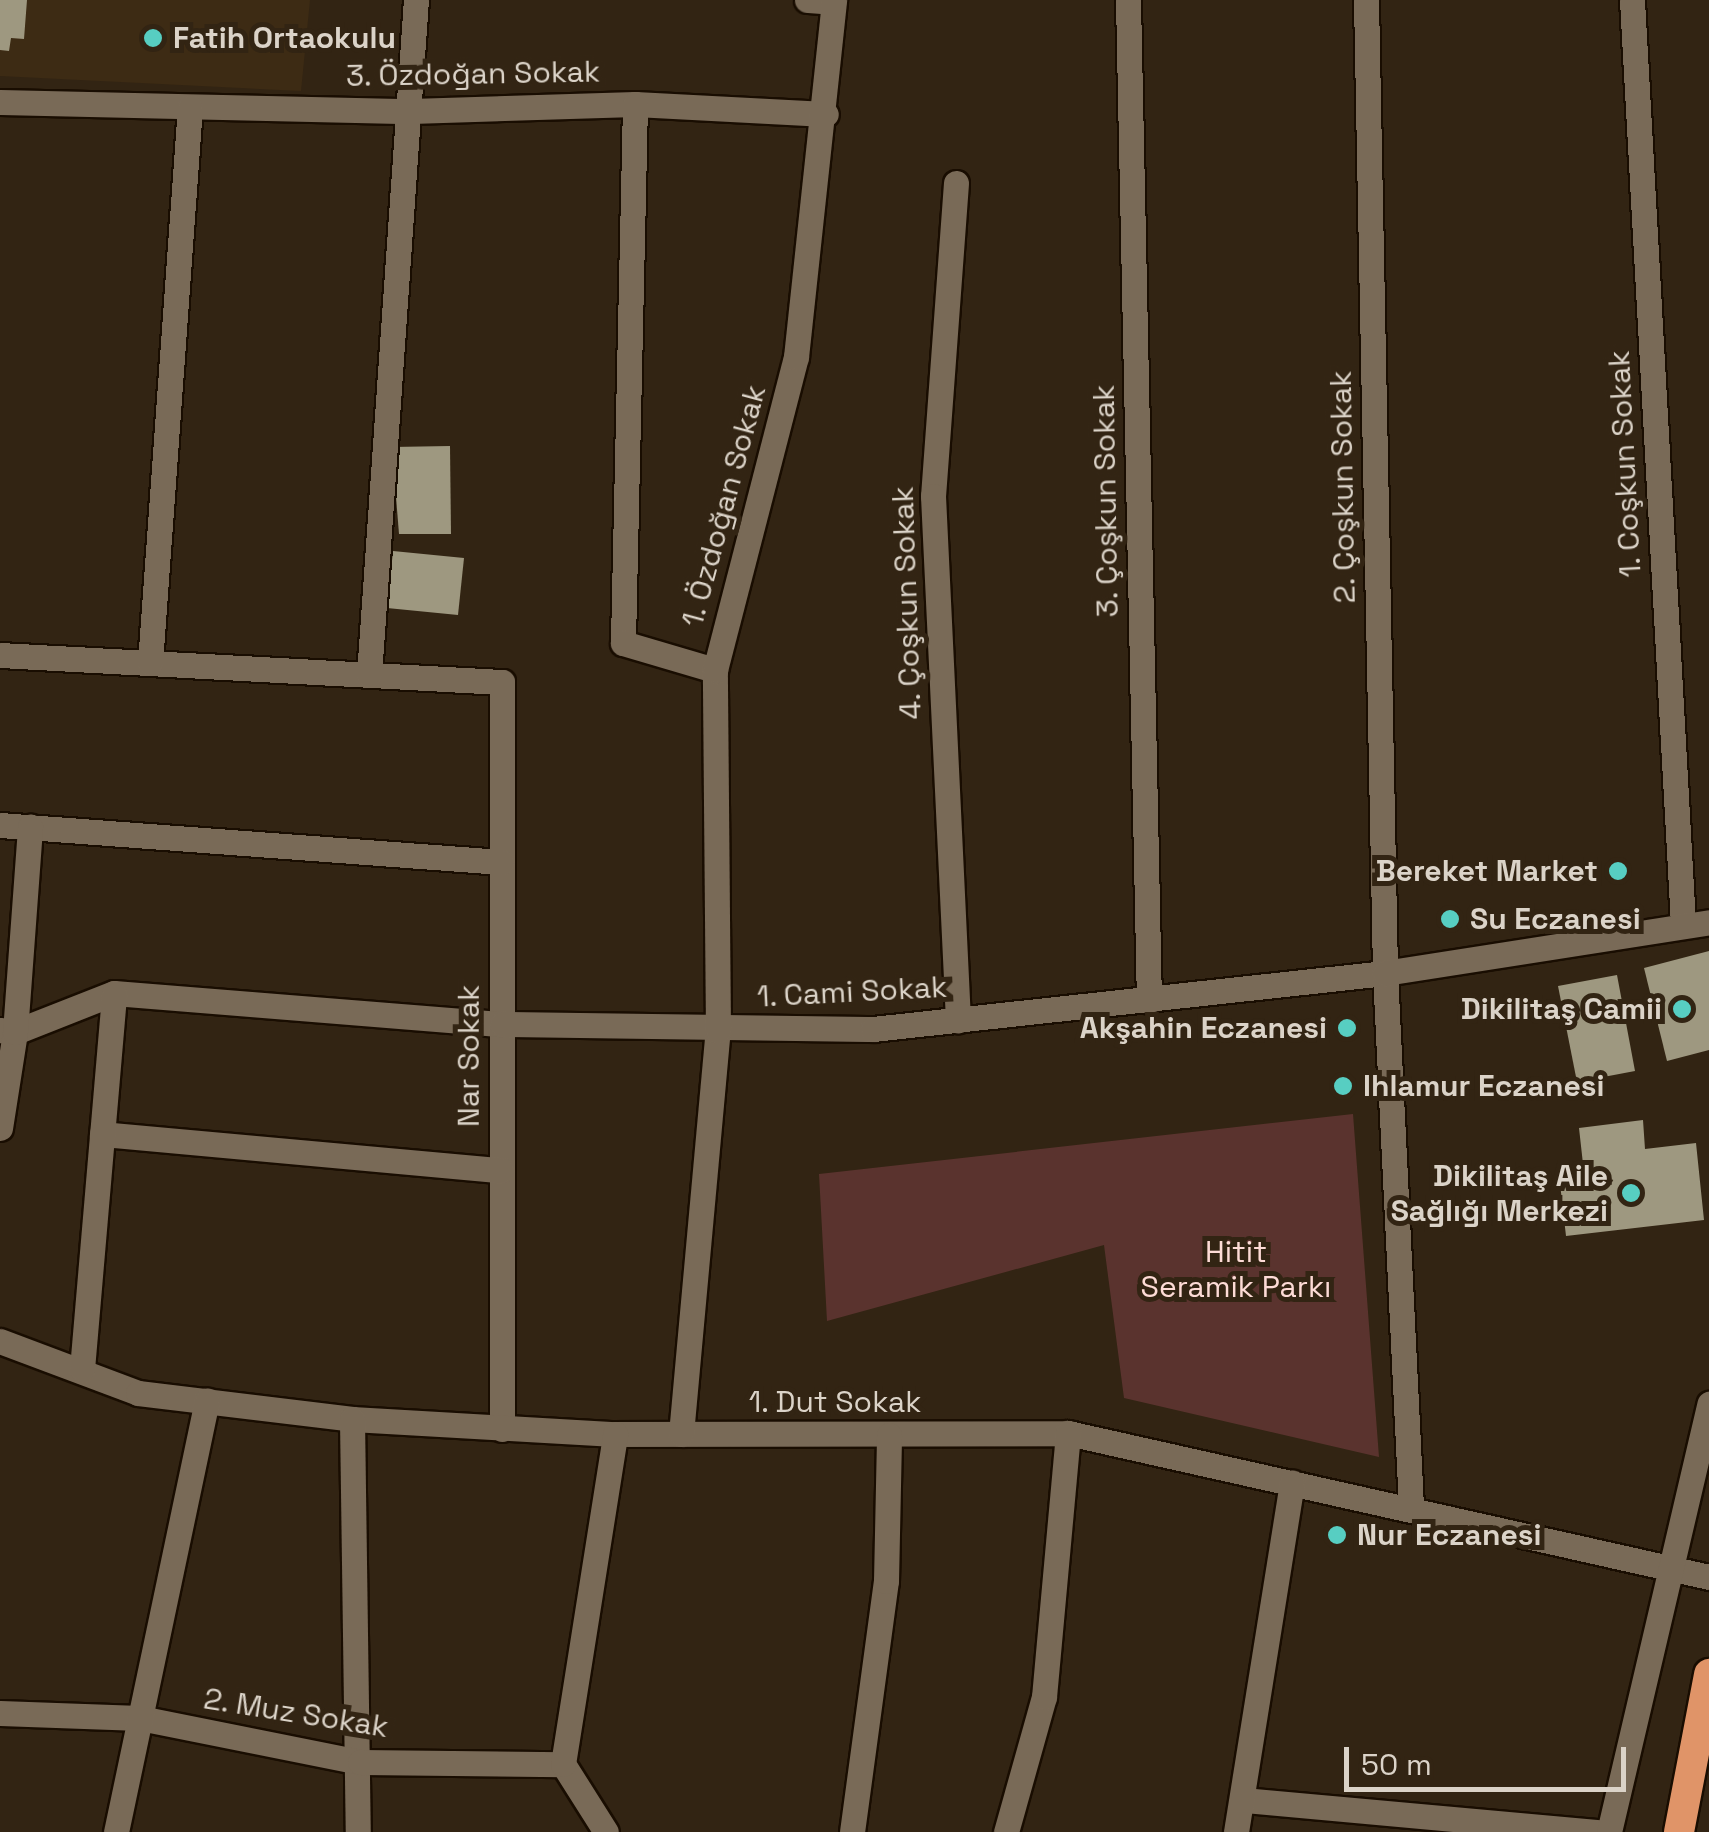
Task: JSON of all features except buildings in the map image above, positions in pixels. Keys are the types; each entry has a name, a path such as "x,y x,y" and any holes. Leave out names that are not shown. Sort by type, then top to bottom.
{"highway":[{"path":"1679,1832 1709,1674"}],"street":[{"path":"0,655 369,675 416,0"},
{"path":"807,0 834,1"},
{"name":"3. Çoşkun Sokak","path":"1128,0 1149,1001"},
{"name":"2. Çoşkun Sokak","path":"1366,0 1385,973 1412,1507"},
{"name":"1. Coşkun Sokak","path":"1632,0 1696,924"},
{"name":"1. Özdoğan Sokak","path":"682,1434 718,1030 715,670 796,357 826,114 834,1"},
{"name":"3. Özdoğan Sokak","path":"0,102 411,111 636,104 826,114"},
{"path":"636,104 623,642 715,670"},
{"path":"150,663 190,108"},
{"name":"4. Çoşkun Sokak","path":"956,184 933,496 958,1020"},
{"name":"Nar Sokak","path":"369,675 502,682 502,1429"},
{"path":"0,825 502,862"},
{"path":"0,1128 30,827"},
{"name":"1. Cami Sokak","path":"8,1031 114,993 502,1024 718,1030 873,1029 1385,973 1696,924"},
{"path":"82,1370 114,993"},
{"path":"102,1134 502,1170"},
{"name":"1. Dut Sokak","path":"0,1341 138,1392 352,1419 615,1434 1068,1433 1412,1507 1709,1577"},
{"path":"116,1832 208,1402"},
{"path":"1609,1832 1667,1568 1709,1404"},
{"path":"352,1419 360,1762 358,1832"},
{"path":"1006,1832 1044,1697 1068,1433"},
{"path":"606,1832 563,1764 615,1434"},
{"path":"852,1832 886,1581 889,1435"},
{"path":"1236,1832 1292,1482"},
{"name":"2. Muz Sokak","path":"0,1713 140,1718 360,1762 563,1764"},
{"path":"1244,1800 1598,1832"}],"shaded area":[{"name":"Fatih Ortaokulu","path":"0,0 310,0 301,91 0,76"}],"green space":[{"name":"Hitit Seramik Parkı","path":"1353,1114 1379,1457 1124,1398 1104,1245 827,1321 819,1174"}],"place":[{"name":"Fatih Ortaokulu","path":"153,38"},
{"name":"Bereket Market","path":"1618,871"},
{"name":"Su Eczanesi","path":"1450,919"},
{"name":"Dikilitaş Camii","path":"1682,1009"},
{"name":"Akşahin Eczanesi","path":"1347,1028"},
{"name":"Ihlamur Eczanesi","path":"1343,1086"},
{"name":"Dikilitaş Aile Sağlığı Merkezi","path":"1631,1193"},
{"name":"Nur Eczanesi","path":"1337,1535"}]}
